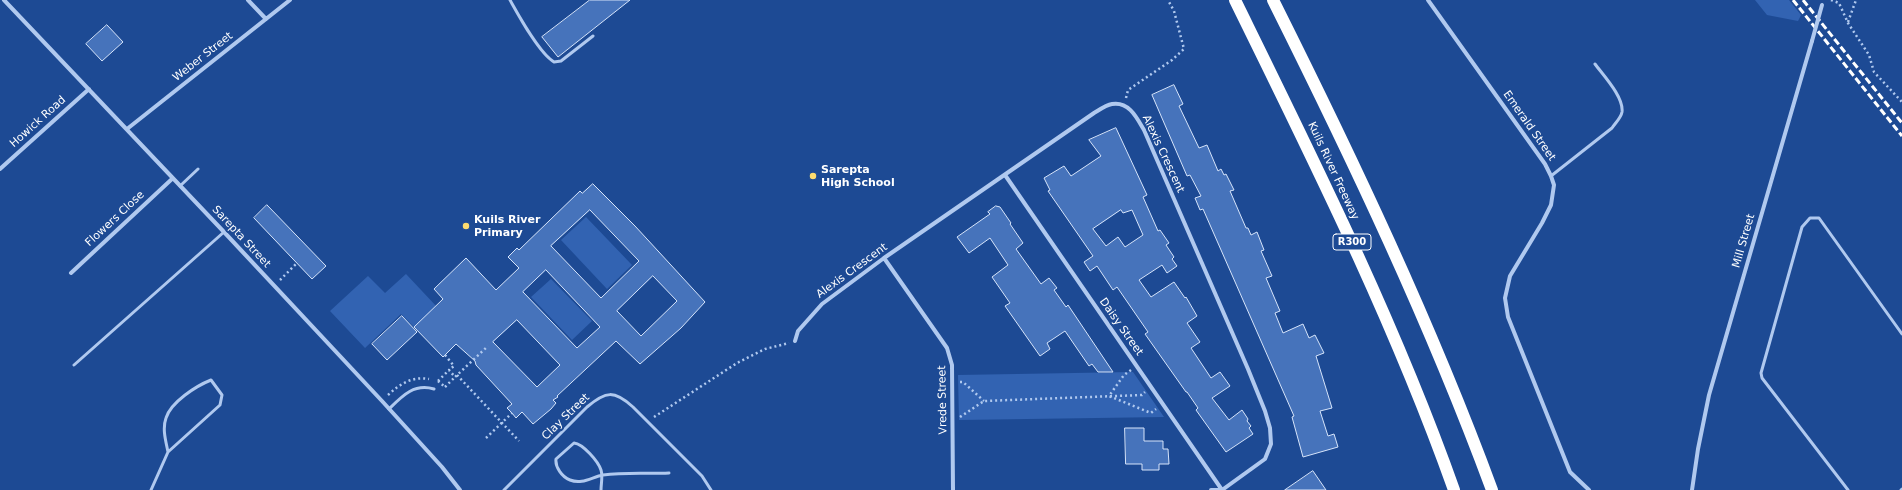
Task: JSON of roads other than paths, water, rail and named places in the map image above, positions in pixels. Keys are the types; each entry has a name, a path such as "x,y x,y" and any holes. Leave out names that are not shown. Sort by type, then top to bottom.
{"highway":[{"name":"Kuils River Freeway","path":"1235,0 1319,171 1380,303 1435,437 1454,490"},
{"name":"Kuils River Freeway","path":"1273,0 1316,86 1414,294 1468,425 1492,490"}],"street":[{"name":"Sarepta Street","path":"4,0 389,409 442,467 460,490"},
{"path":"248,0 266,19"},
{"name":"Weber Street","path":"127,129 290,0"},
{"name":"Emerald Street","path":"1428,0 1552,176 1554,185 1551,205 1542,223 1510,276 1505,298 1508,317 1570,472 1589,490"},
{"name":"Mill Street","path":"1692,490 1698,449 1709,395 1824,0"},
{"name":"Howick Road","path":"0,168 89,89"},
{"name":"Alexis Crescent","path":"795,341 798,330 822,304 884,258 1094,113 1111,104 1123,104 1134,113 1144,130 1248,369 1265,411 1270,428 1271,444 1265,459 1222,490"},
{"name":"Daisy Street","path":"1005,175 1222,490"},
{"name":"Flowers Close","path":"71,273 172,178"},
{"name":"Vrede Street","path":"884,258 946,348 952,365 953,490"},
{"path":"1211,490 1222,490"}],"lane":[{"path":"510,0 533,37 548,57 554,62 562,61 593,36"},
{"path":"1552,176 1612,128 1620,118 1622,110 1616,93 1595,64"},
{"path":"180,186 198,169"},
{"path":"1848,490 1762,378 1761,373 1802,228 1810,218 1819,218 1902,334"},
{"path":"74,365 224,232"},
{"path":"152,490 168,452 220,405 222,395 214,381 207,381 185,396 169,411 165,426 168,452"},
{"path":"389,409 407,392 422,387 434,389"},
{"name":"Clay Street","path":"504,490 588,407 607,394 614,394 624,398 702,476 711,490"},
{"path":"601,490 602,475 598,464 577,444 570,445 556,459 557,468 571,481 579,482 602,475 668,473"}],"railway":[{"path":"1793,0 1902,136"},
{"path":"1803,0 1902,123"}],"place":[{"name":"Sarepta High School","path":"813,176"},
{"name":"Kuils River Primary","path":"466,226"}]}
